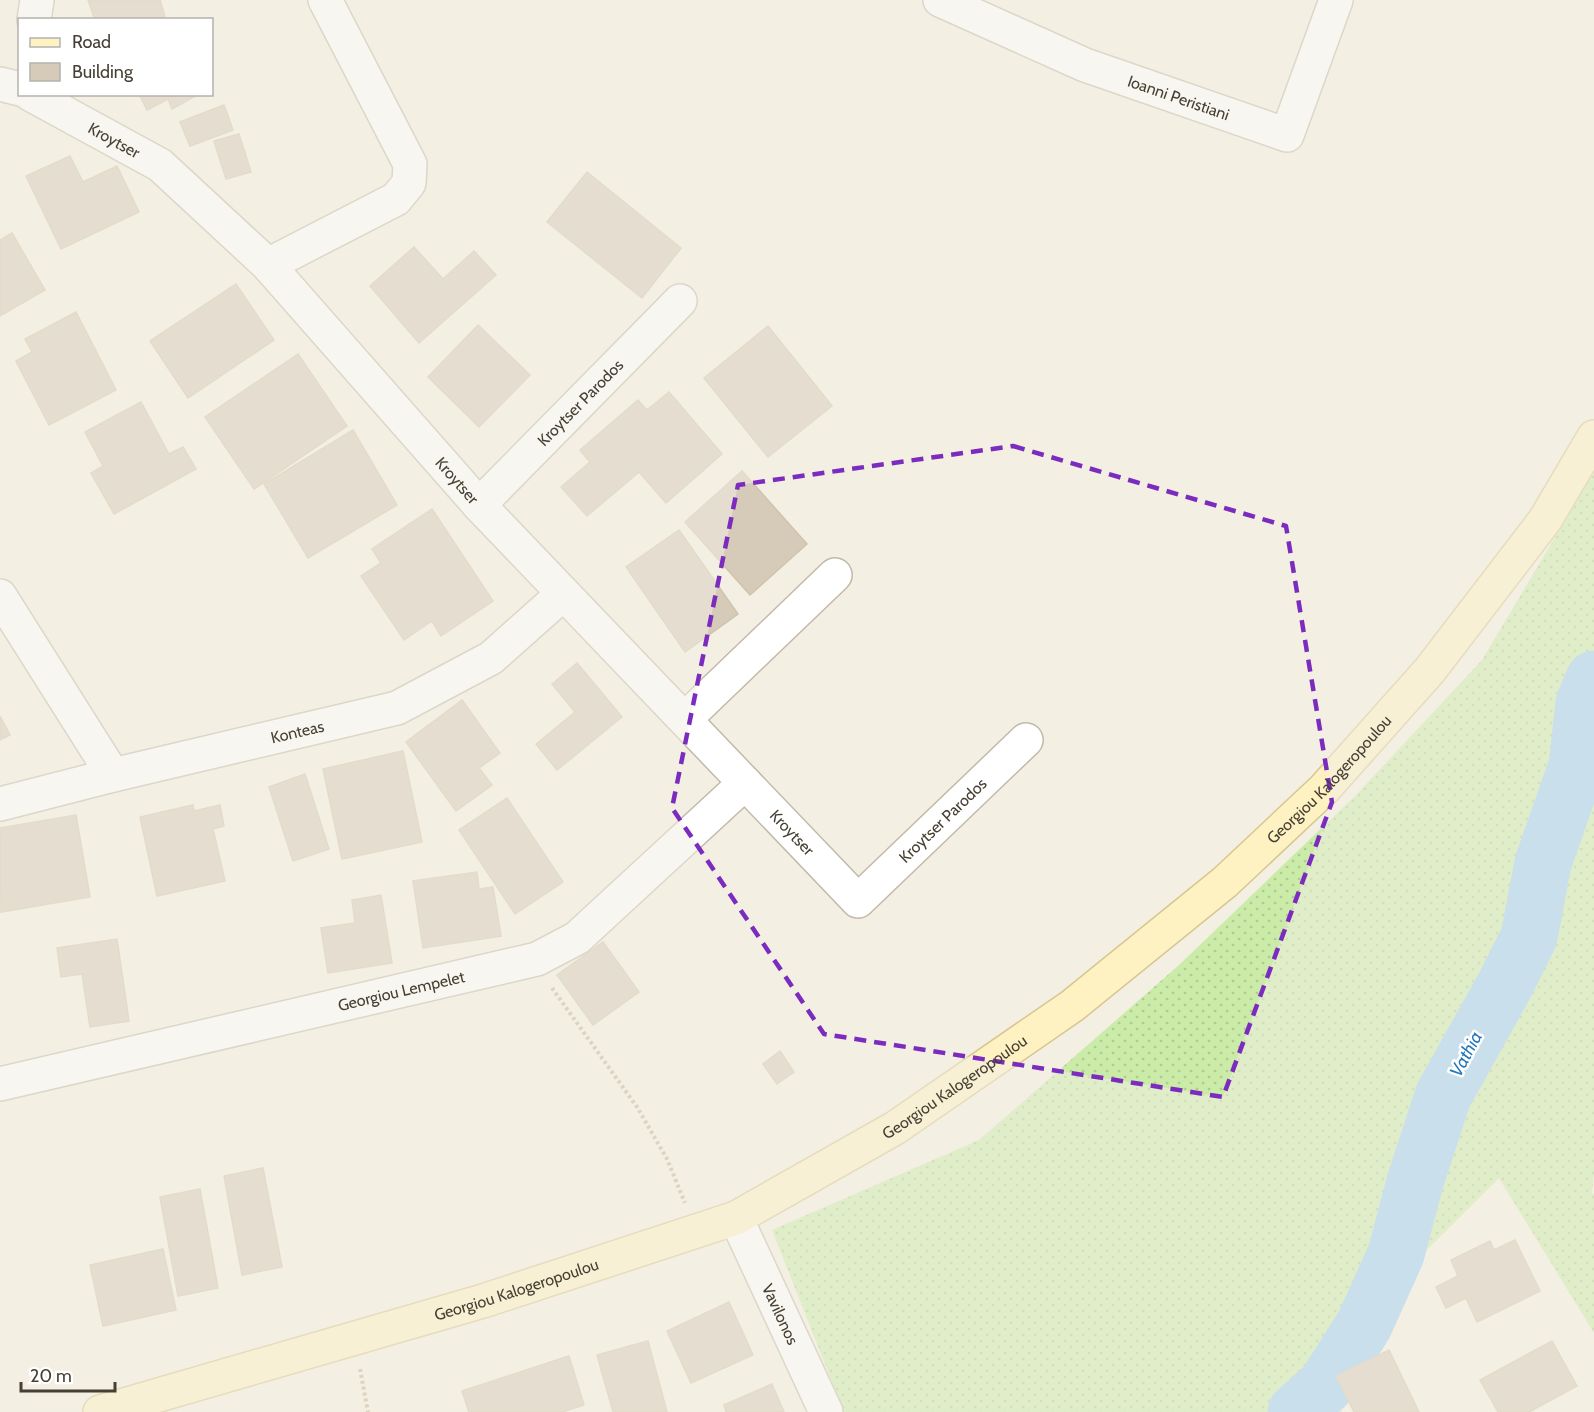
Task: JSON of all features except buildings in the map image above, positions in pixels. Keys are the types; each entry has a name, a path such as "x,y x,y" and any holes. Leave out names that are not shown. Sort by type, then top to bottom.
{"street":[{"path":"34,18 37,0"},
{"path":"268,265 396,199 410,183 410,164 326,0"},
{"name":"Ioanni Peristiani","path":"940,0 1085,65 1287,135 1336,0"},
{"path":"0,84 18,88"},
{"name":"Kroytser","path":"34,96 160,165 268,265 479,505 858,901"},
{"name":"Kroytser Parodos","path":"479,505 680,301"},
{"name":"Georgiou Kalogeropoulou","path":"100,1412 483,1301 736,1218 905,1121 1072,1006 1225,882 1324,789 1430,670 1545,520 1594,437"},
{"path":"685,719 834,575"},
{"name":"Konteas","path":"0,804 113,774 397,708 491,658 563,594"},
{"path":"0,596 113,774"},
{"name":"Kroytser Parodos","path":"858,901 1026,740"},
{"name":"Georgiou Lempelet","path":"0,1084 533,960 577,938 745,783"},
{"name":"Vavilonos","path":"736,1218 826,1412"}],"path":[{"path":"533,960 637,1107 667,1160 697,1231"},
{"path":"354,1339 368,1412"}],"highlighted area":[{"path":"1013,446 1286,526 1332,802 1223,1097 824,1034 672,808 738,485"}],"green space":[{"path":"1594,472 1594,1174 1592,1193 1594,1194 1594,1333 1499,1178 1325,1351 1342,1412 844,1412 772,1230 979,1140 1178,966 1356,795 1482,660"}],"waterway":[{"name":"Vathia","path":"1296,1412 1326,1385 1364,1325 1396,1254 1415,1182 1443,1096 1529,937 1543,863 1577,766 1584,703 1594,679"}]}
